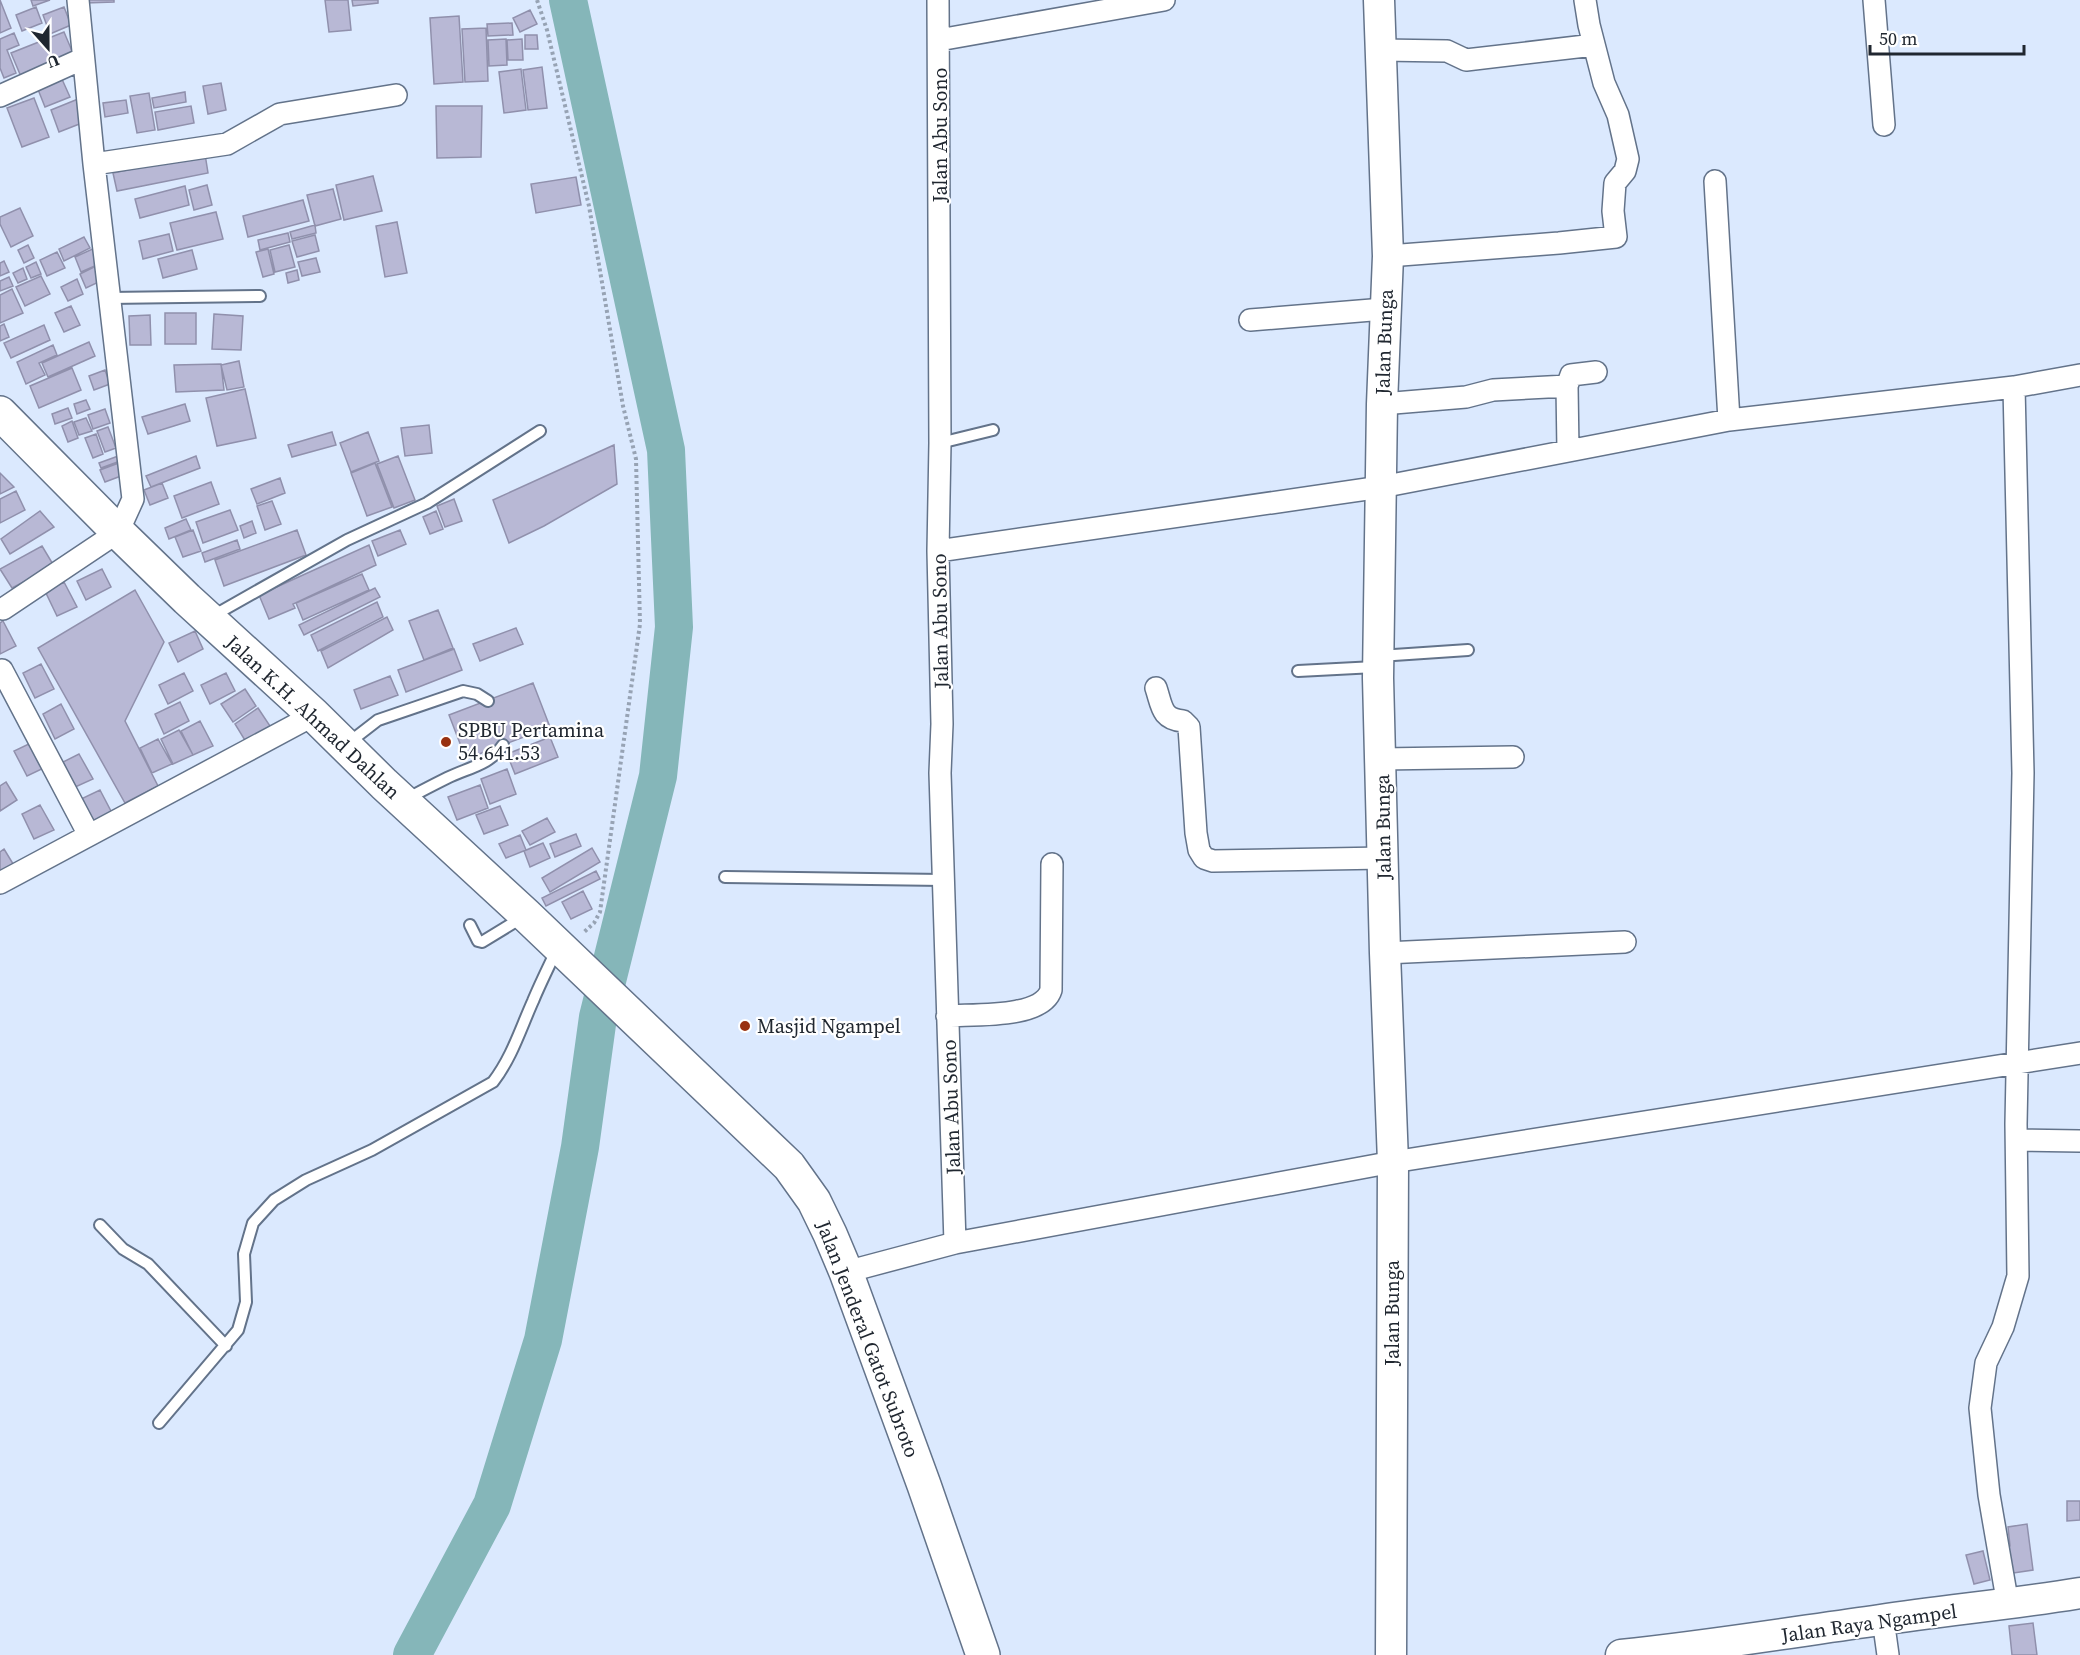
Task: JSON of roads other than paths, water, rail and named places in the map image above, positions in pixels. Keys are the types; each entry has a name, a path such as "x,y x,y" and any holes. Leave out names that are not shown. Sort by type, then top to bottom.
{"main road":[{"name":"Jalan K.H. Ahmad Dahlan","path":"1,415 208,618 314,715 402,801 632,1016"},
{"name":"Jalan Jenderal Gatot Subroto","path":"632,1016 789,1166 814,1201 846,1272 983,1655"}],"street":[{"path":"3,609 118,532 133,499 82,59 78,0"},
{"name":"Jalan Abu Sono","path":"938,0 940,443 938,551 942,724 940,773 956,1243"},
{"path":"939,40 1164,0"},
{"name":"Jalan Bunga","path":"1379,0 1388,256 1384,309 1379,661 1385,953 1393,1162 1391,1655"},
{"path":"1388,256 1590,241 1616,237 1613,211 1616,183 1625,171 1628,159 1618,115 1604,83 1585,0"},
{"path":"1874,0 1884,125"},
{"path":"1381,50 1447,51 1466,60 1594,45"},
{"path":"0,96 82,59"},
{"path":"94,164 227,144 280,114 396,95"},
{"path":"1715,181 1729,420"},
{"path":"1250,320 1384,309"},
{"path":"1568,451 1567,386 1571,375 1596,372"},
{"path":"938,551 1381,487 1729,420 2014,387 2080,375"},
{"path":"1382,404 1466,397 1493,390 1567,386"},
{"path":"2008,1605 1989,1496 1980,1408 1986,1363 2003,1327 2018,1276 2017,1062 2023,773 2014,387"},
{"path":"2,670 89,835"},
{"path":"1156,688 1166,716 1172,720 1183,721 1189,728 1196,833 1199,850 1204,858 1213,861 1384,858"},
{"path":"0,883 314,715"},
{"path":"1381,759 1513,757"},
{"path":"948,1016 1016,1012 1032,1008 1049,997 1051,990 1052,864"},
{"path":"1385,953 1625,942"},
{"path":"846,1272 956,1243 1393,1162 2080,1053"},
{"path":"2017,1140 2080,1141"},
{"name":"Jalan Raya Ngampel","path":"1621,1655 1689,1651 1883,1619 2008,1605 2080,1593"},
{"path":"1883,1619 1888,1655"}],"lane":[{"path":"109,298 260,296"},
{"path":"940,443 993,430"},
{"path":"208,618 347,540 427,503 540,431"},
{"path":"1298,671 1468,651"},
{"path":"344,746 378,720 463,691 477,694 488,701"},
{"path":"402,801 488,760 497,754 503,745"},
{"path":"725,877 943,880"},
{"path":"470,925 478,941 482,942 526,915"},
{"path":"159,1423 238,1330 246,1302 244,1254 253,1222 274,1200 306,1180 372,1150 493,1082 513,1052 532,1002 564,952"},
{"path":"100,1226 123,1249 148,1264 226,1346"}],"waterway":[{"path":"412,1655 492,1505 543,1340 580,1147 598,1017 658,776 674,627 666,450 568,0"}],"place":[{"name":"SPBU Pertamina 54.641.53","path":"446,742"},
{"name":"Masjid Ngampel","path":"745,1026"}]}
